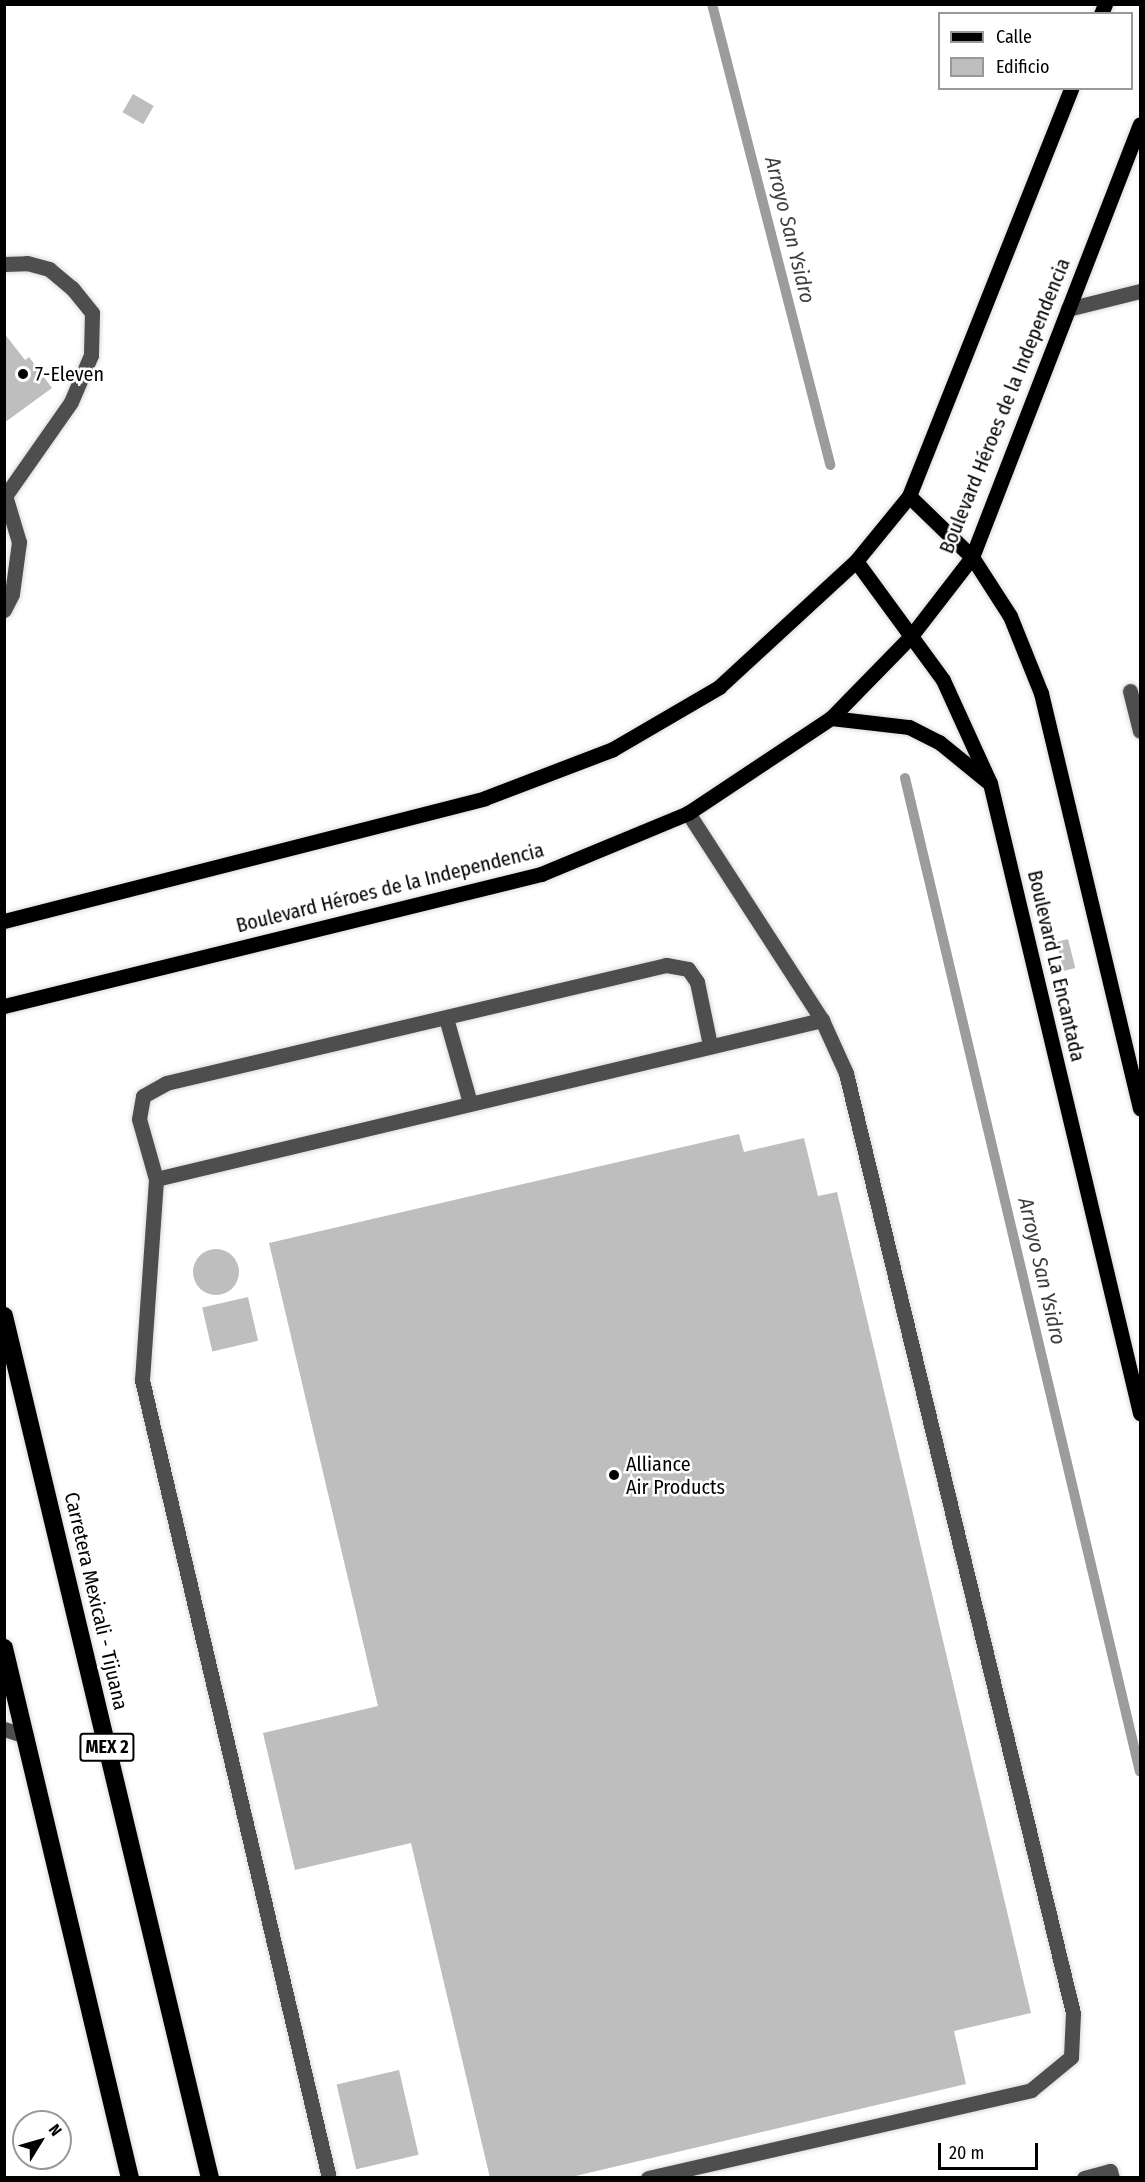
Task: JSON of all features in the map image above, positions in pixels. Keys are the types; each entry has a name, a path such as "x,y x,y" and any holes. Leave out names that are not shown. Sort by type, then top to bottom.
{"highway":[{"name":"Carretera Mexicali - Tijuana","path":"4,1316 210,2178"},
{"path":"4,1648 130,2178"}],"main road":[{"path":"4,921 485,798 613,749 719,687 856,561 909,496 1070,90"},
{"name":"Boulevard Héroes de la Independencia","path":"4,1006 541,874 688,813 831,718 911,636 972,557 1140,125"},
{"path":"909,496 972,557 1010,616 1041,693 1140,1108"},
{"name":"Boulevard La Encantada","path":"856,561 943,680 990,783 1140,1413"},
{"path":"831,718 909,727 939,742 990,783"}],"lane":[{"path":"4,264 27,263 49,269 72,288 92,313 91,355 71,402 5,494 19,542 4,610"},
{"path":"1068,309 1140,291"},
{"path":"1130,691 1140,731"},
{"path":"648,2178 1031,2090 1071,2057 1071,2001 846,1073 822,1020 688,813"},
{"path":"329,2178 142,1380 156,1179 139,1119 143,1096 166,1083 666,965 688,969 697,982 710,1045"},
{"path":"446,1018 470,1103"},
{"path":"156,1179 822,1020"},
{"path":"4,1730 26,1736"},
{"path":"1084,2178 1110,2171 1112,2178"}],"building":[{"path":"133,94 154,106 143,124 122,112"},
{"name":"7-Eleven","path":"4,333 25,360 29,357 52,388 4,423"},
{"path":"1068,939 1075,968 1064,971 1056,942"},
{"name":"Alliance Air Products","path":"739,1134 744,1152 804,1138 818,1196 837,1192 1031,2013 954,2031 966,2084 567,2178 490,2178 411,1843 295,1870 263,1733 378,1706 269,1243"},
{"path":"216,1249 232,1256 239,1272 232,1288 216,1295 200,1288 193,1272 200,1256"},
{"path":"248,1297 258,1341 212,1351 202,1308"},
{"path":"399,2070 419,2155 356,2169 337,2084"}],"waterway":[{"name":"Arroyo San Ysidro","path":"712,4 830,465"},
{"name":"Arroyo San Ysidro","path":"905,778 1140,1772"}],"place":[{"name":"7-Eleven","path":"23,374"},
{"name":"Alliance Air Products","path":"614,1475"}]}
